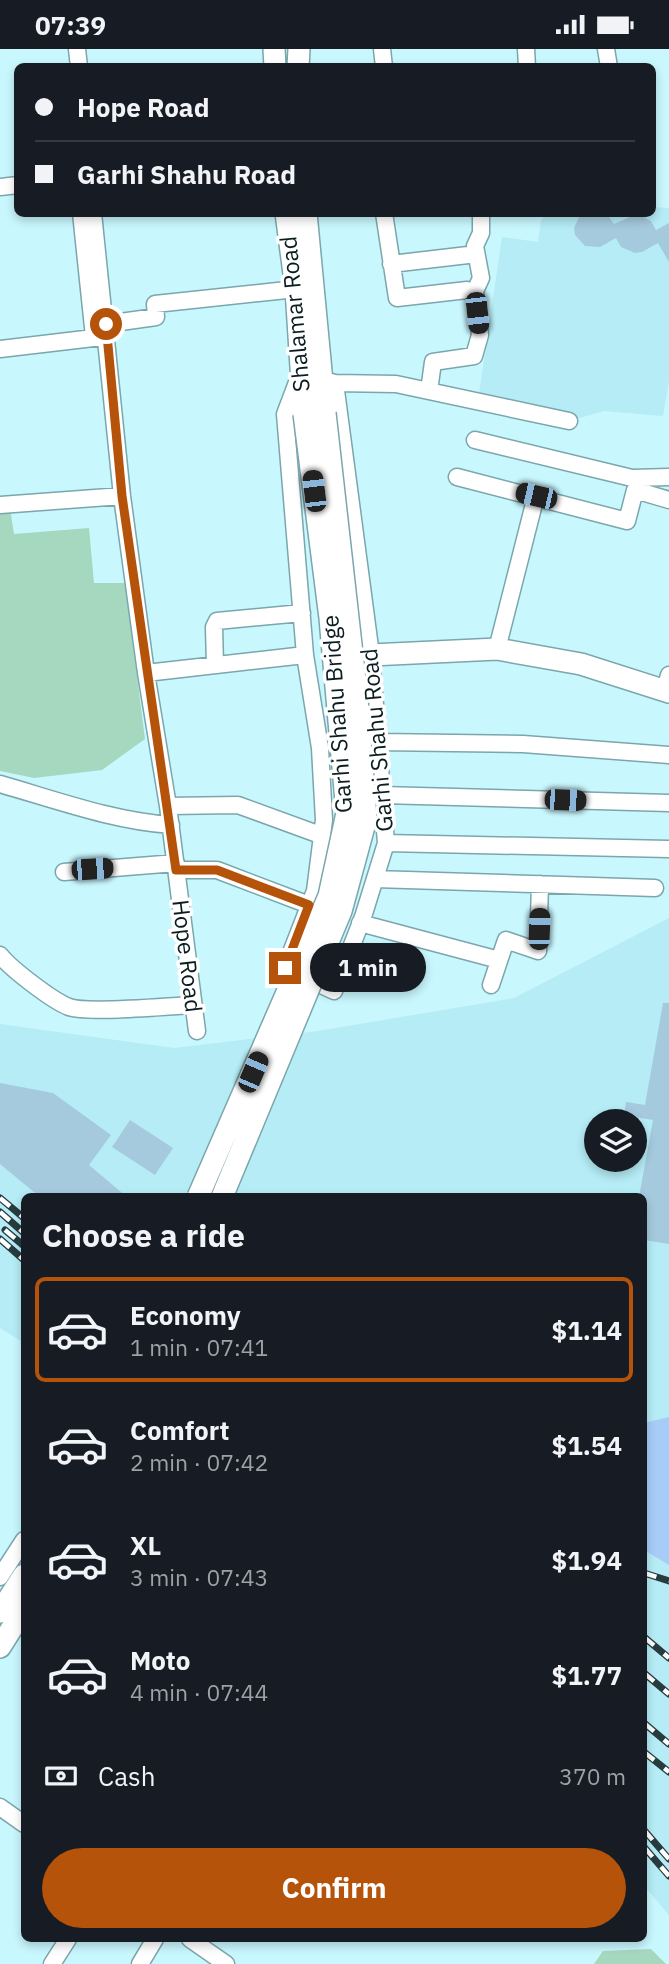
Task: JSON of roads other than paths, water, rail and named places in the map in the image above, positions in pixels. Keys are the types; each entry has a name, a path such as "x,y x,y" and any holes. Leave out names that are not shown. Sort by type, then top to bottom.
{"main road":[{"name":"Shalamar Road","path":"287,217 296,289 299,377 314,413"},
{"name":"Shalamar Road","path":"307,217 329,381 314,413"},
{"name":"Garhi Shahu Bridge","path":"200,1193 329,896 347,813 314,413"},
{"name":"Garhi Shahu Bridge","path":"224,1193 341,911 366,819 357,698 314,413"},
{"path":"371,655 497,649 581,664 668,686"},
{"path":"0,1612 21,1580"},
{"path":"0,1647 21,1614"}],"street":[{"path":"82,217 102,332"},
{"name":"Hope Road","path":"93,217 102,332 122,496 146,673 171,825 197,1031"},
{"path":"385,217 397,298 467,290"},
{"path":"429,391 433,362 474,356 480,335 475,291 481,278 475,246 481,233 481,217"},
{"path":"391,264 468,255"},
{"path":"0,349 102,332 156,317 155,304 296,289"},
{"name":"Garhi Shahu Road","path":"299,377 285,414 305,655 320,748 323,836 315,891 285,968 334,991 386,843 371,655 329,381"},
{"path":"329,381 396,384 569,421"},
{"path":"475,440 632,478 669,477"},
{"path":"457,477 627,521 635,490 669,500"},
{"path":"0,505 122,496"},
{"path":"497,649 536,496"},
{"path":"215,665 214,627 217,621 302,613"},
{"path":"146,673 305,655"},
{"path":"378,742 523,744 669,755"},
{"path":"0,784 116,817 171,825"},
{"path":"382,795 669,803"},
{"path":"168,806 239,805 323,836"},
{"path":"386,843 669,849"},
{"path":"64,872 176,867 217,870 309,905"},
{"path":"375,879 655,888"},
{"path":"491,985 506,940 538,951 540,884"},
{"path":"360,923 499,960"},
{"path":"0,955 33,983 70,1007 95,1009 193,1005"},
{"path":"0,1577 21,1545"},
{"path":"0,1807 21,1822"},
{"path":"52,1964 66,1942"},
{"path":"140,1964 153,1942"},
{"path":"195,1942 226,1964"}],"railway":[{"path":"0,1198 21,1216"},
{"path":"0,1212 21,1230"},
{"path":"5,1230 21,1243"},
{"path":"0,1239 21,1257"},
{"path":"647,1574 669,1581"},
{"path":"647,1640 669,1658"},
{"path":"647,1676 669,1694"},
{"path":"647,1726 669,1744"},
{"path":"647,1754 669,1772"},
{"path":"647,1833 669,1859"},
{"path":"647,1850 669,1876"}]}
